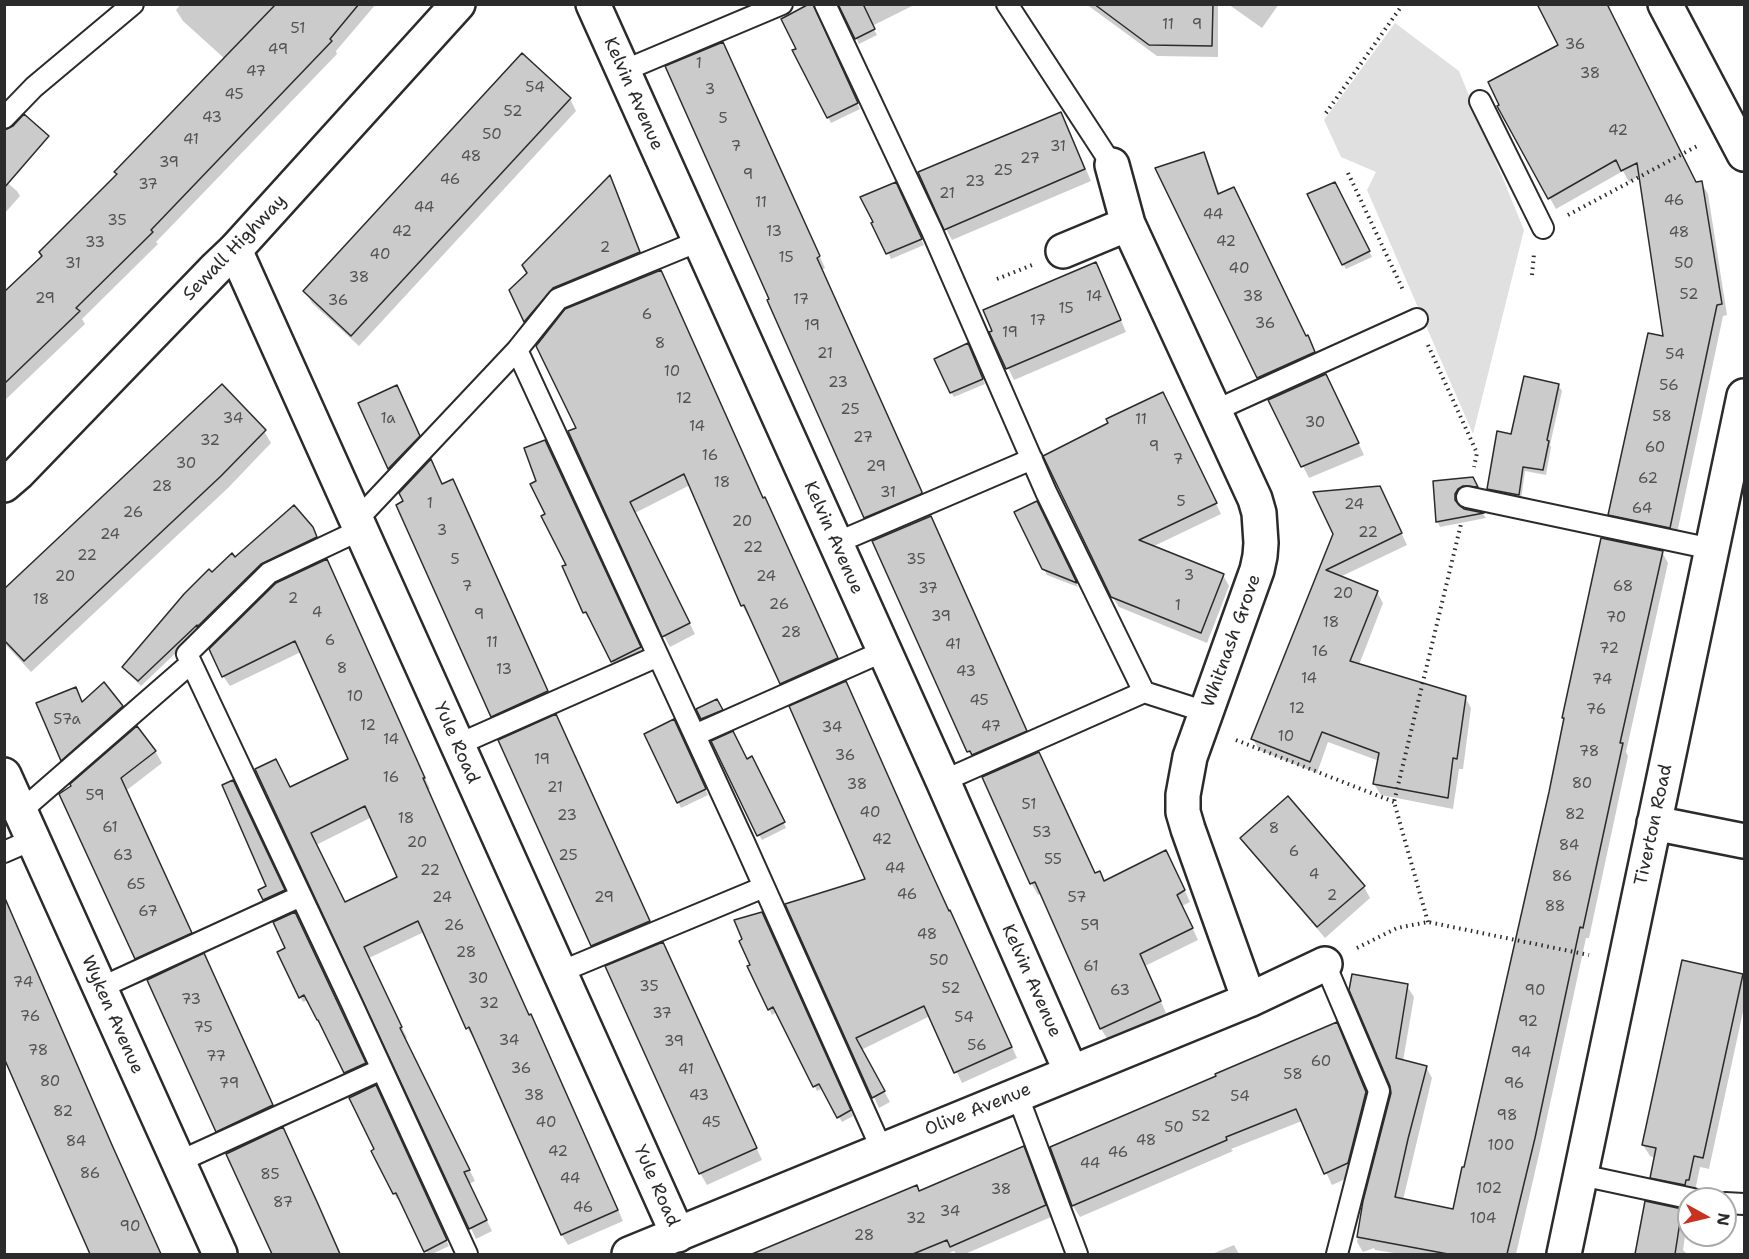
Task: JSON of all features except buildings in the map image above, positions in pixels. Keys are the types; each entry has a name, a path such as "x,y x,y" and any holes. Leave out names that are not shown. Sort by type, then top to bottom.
{"street":[{"name":"Sewall Highway","path":"4,485 235,250 458,4"},
{"name":"Kelvin Avenue","path":"593,4 943,781 1071,1072"},
{"path":"1665,4 1738,141"},
{"name":"Whitnash Grove","path":"1112,165 1128,224 1255,499 1259,513 1260,556 1253,584 1190,757 1183,795 1188,829 1249,1000"},
{"path":"1063,251 1128,224"},
{"name":"Yule Road","path":"235,250 678,1235"},
{"name":"Tiverton Road","path":"1564,1254 1744,396"},
{"name":"Wyken Avenue","path":"4,775 20,834 100,988 220,1254"},
{"path":"1654,823 1744,840"},
{"name":"Olive Avenue","path":"629,1254 1249,1000 1325,964"}],"lane":[{"path":"4,118 34,87 134,4"},
{"path":"623,71 782,4"},
{"path":"825,4 932,231 1046,492 1143,692 1204,719"},
{"path":"1007,4 1112,165"},
{"path":"1480,101 1543,228"},
{"path":"468,1254 187,654 269,573 358,525 517,350 558,299 699,241"},
{"path":"1214,411 1416,319"},
{"path":"517,350 695,735 882,1150"},
{"path":"836,543 1032,459"},
{"path":"1467,496 1712,549"},
{"path":"695,735 884,651"},
{"path":"457,745 658,656"},
{"path":"20,834 191,663"},
{"path":"943,781 1143,692"},
{"path":"560,972 764,887"},
{"path":"100,988 301,896"},
{"path":"1325,964 1379,1091 1337,1254"},
{"path":"178,1162 382,1069"},
{"path":"1017,1095 1077,1254"},
{"path":"1581,1175 1677,1196"}],"path":[{"path":"1326,113 1403,4"},
{"path":"1532,275 1536,232 1738,141"},
{"path":"1348,173 1477,453 1394,802 1428,922"},
{"path":"1204,719 1394,802"},
{"path":"1325,964 1397,928 1428,922 1625,963"}],"shaded area":[{"path":"1395,23 1459,71 1524,230 1473,434 1367,190 1376,172 1341,157 1324,120"}]}
